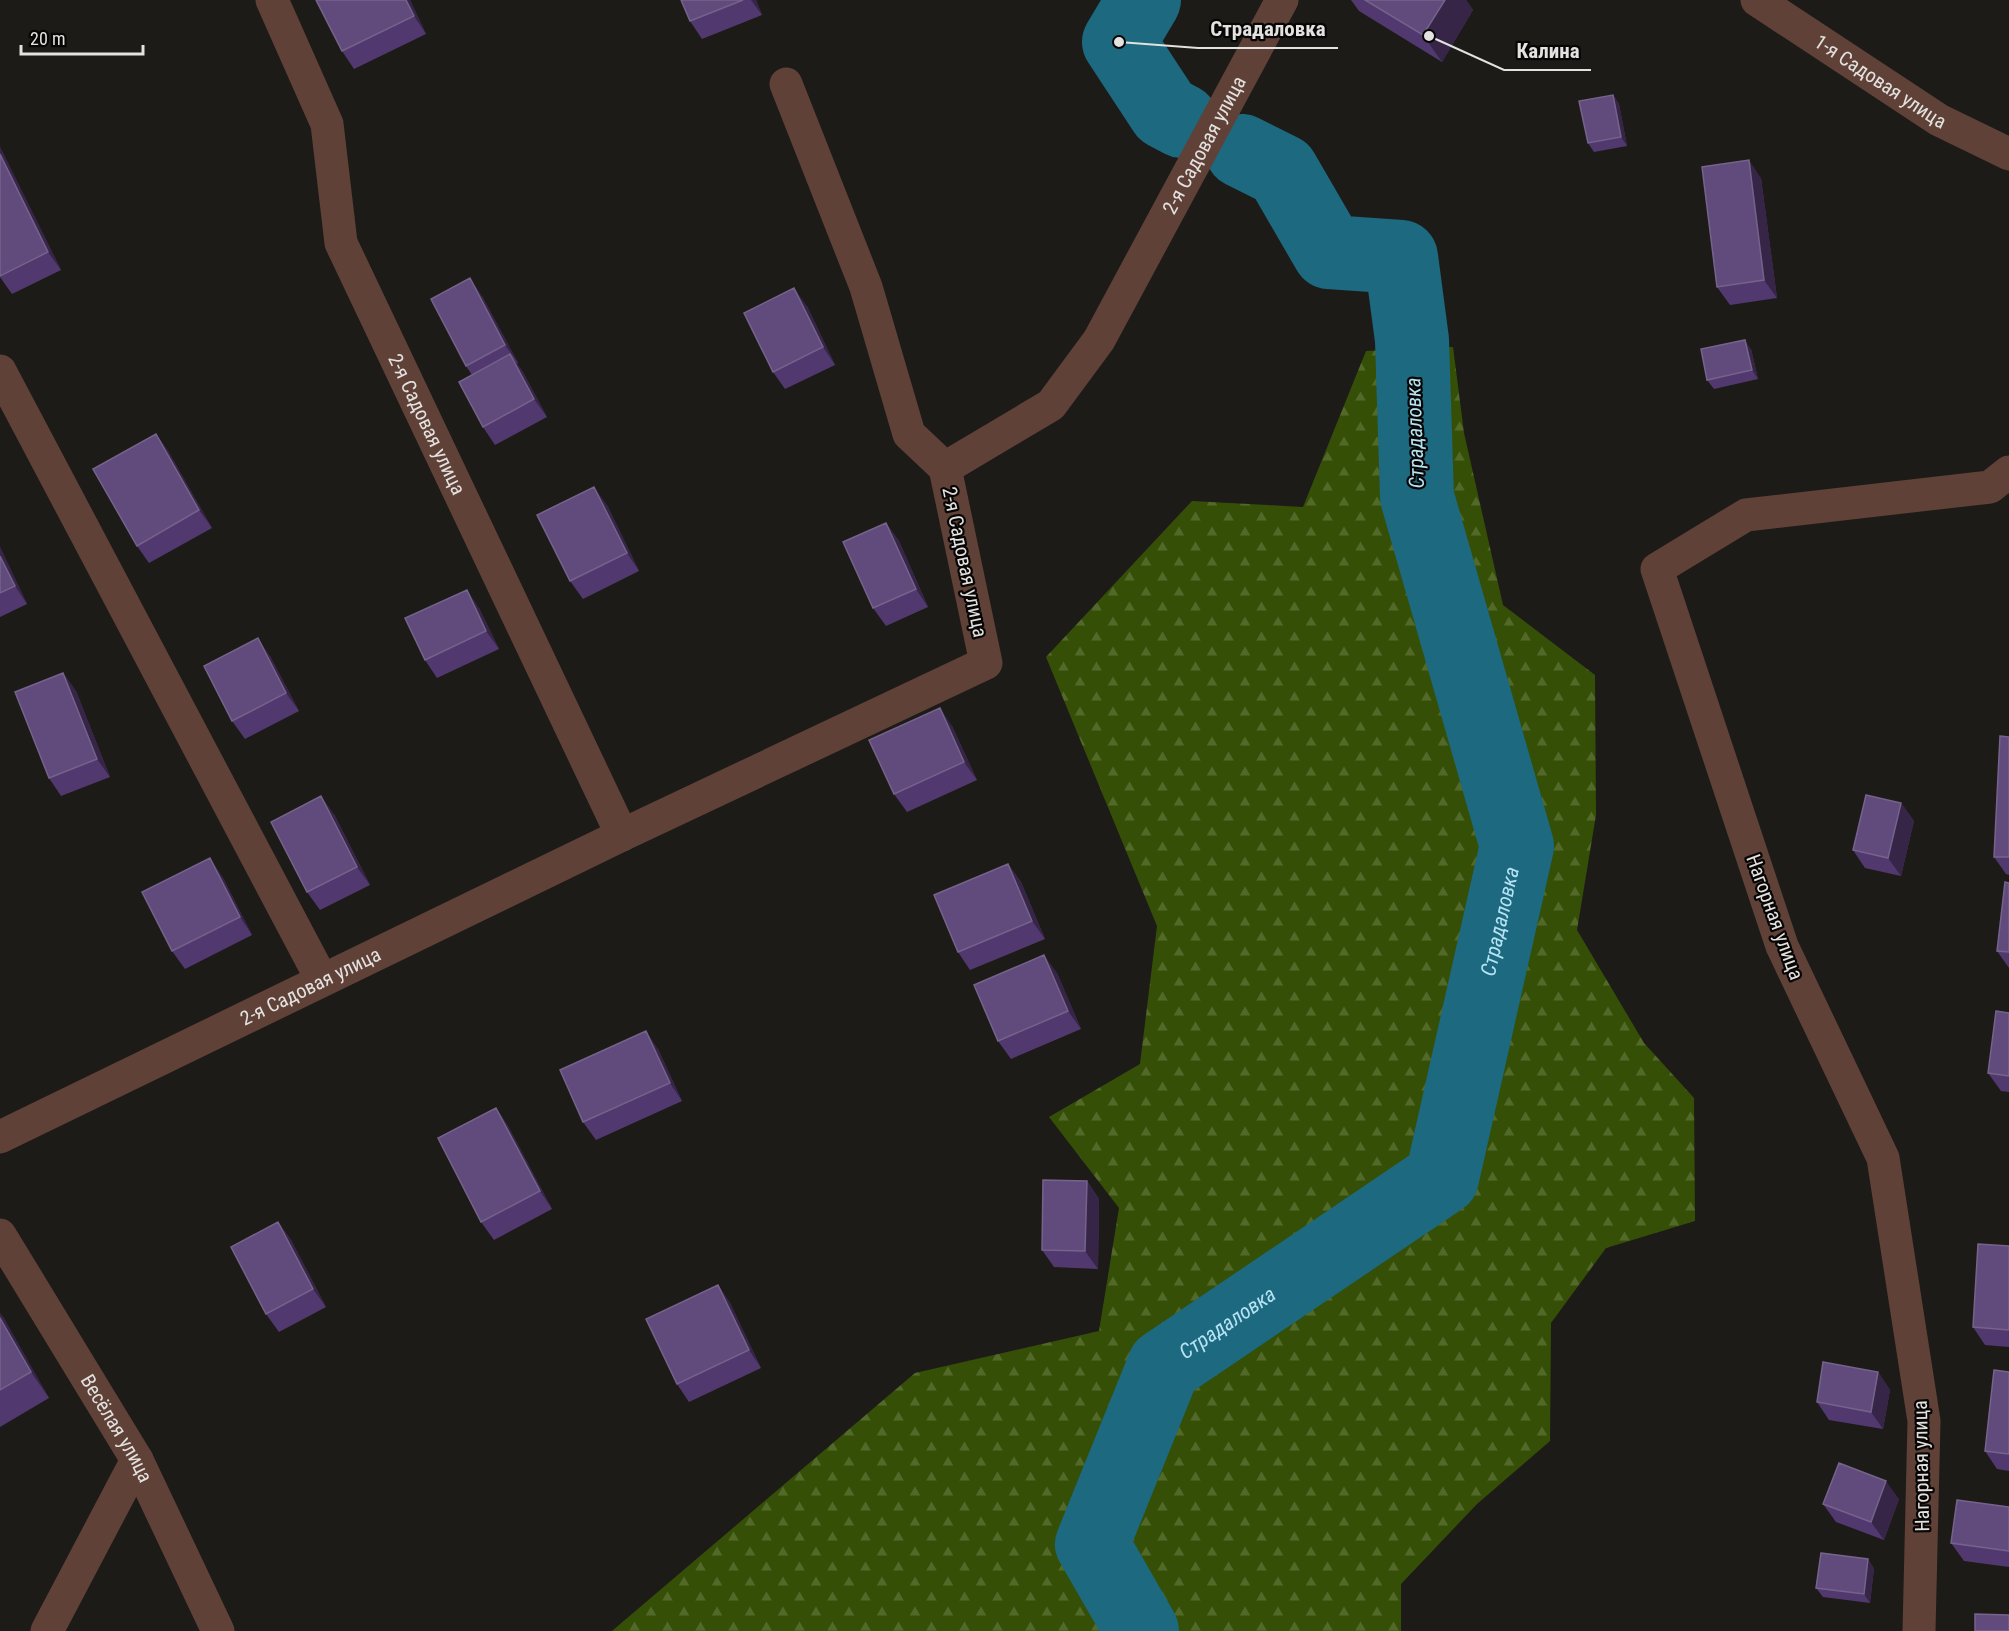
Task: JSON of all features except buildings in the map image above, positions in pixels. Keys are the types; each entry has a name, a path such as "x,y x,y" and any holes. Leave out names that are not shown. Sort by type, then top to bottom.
{"street":[{"name":"2-я Садовая улица","path":"272,0 327,124 341,243 622,835"},
{"name":"2-я Садовая улица","path":"0,1137 622,835 986,663 945,468 1051,405 1099,340 1282,0"},
{"name":"1-я Садовая улица","path":"1757,0 1939,120 2009,154"},
{"path":"786,84 866,287 909,434 945,468"},
{"path":"0,371 322,980"},
{"name":"Нагорная улица","path":"1919,1631 1924,1421 1883,1158 1782,946 1658,569 1746,515 1990,487 2009,472"},
{"name":"Весёлая улица","path":"0,1235 137,1460 218,1631"},
{"path":"47,1631 137,1460"}],"green space":[{"path":"1453,347 1464,433 1503,605 1595,675 1596,815 1577,930 1644,1043 1694,1098 1695,1221 1606,1248 1551,1323 1550,1441 1477,1504 1401,1584 1401,1631 612,1631 915,1373 1099,1331 1119,1208 1049,1117 1140,1064 1157,926 1046,657 1192,501 1303,507 1366,351"}],"waterway":[{"name":"Страдаловка","path":"1144,0 1119,42 1165,112 1182,121"},
{"name":"Страдаловка","path":"1142,1631 1092,1544 1164,1366 1442,1178 1517,846 1417,497 1412,340 1401,257 1329,252 1282,171 1242,151"}],"place":[{"name":"Калина","path":"1429,36"},
{"name":"Страдаловка","path":"1119,42"}]}
